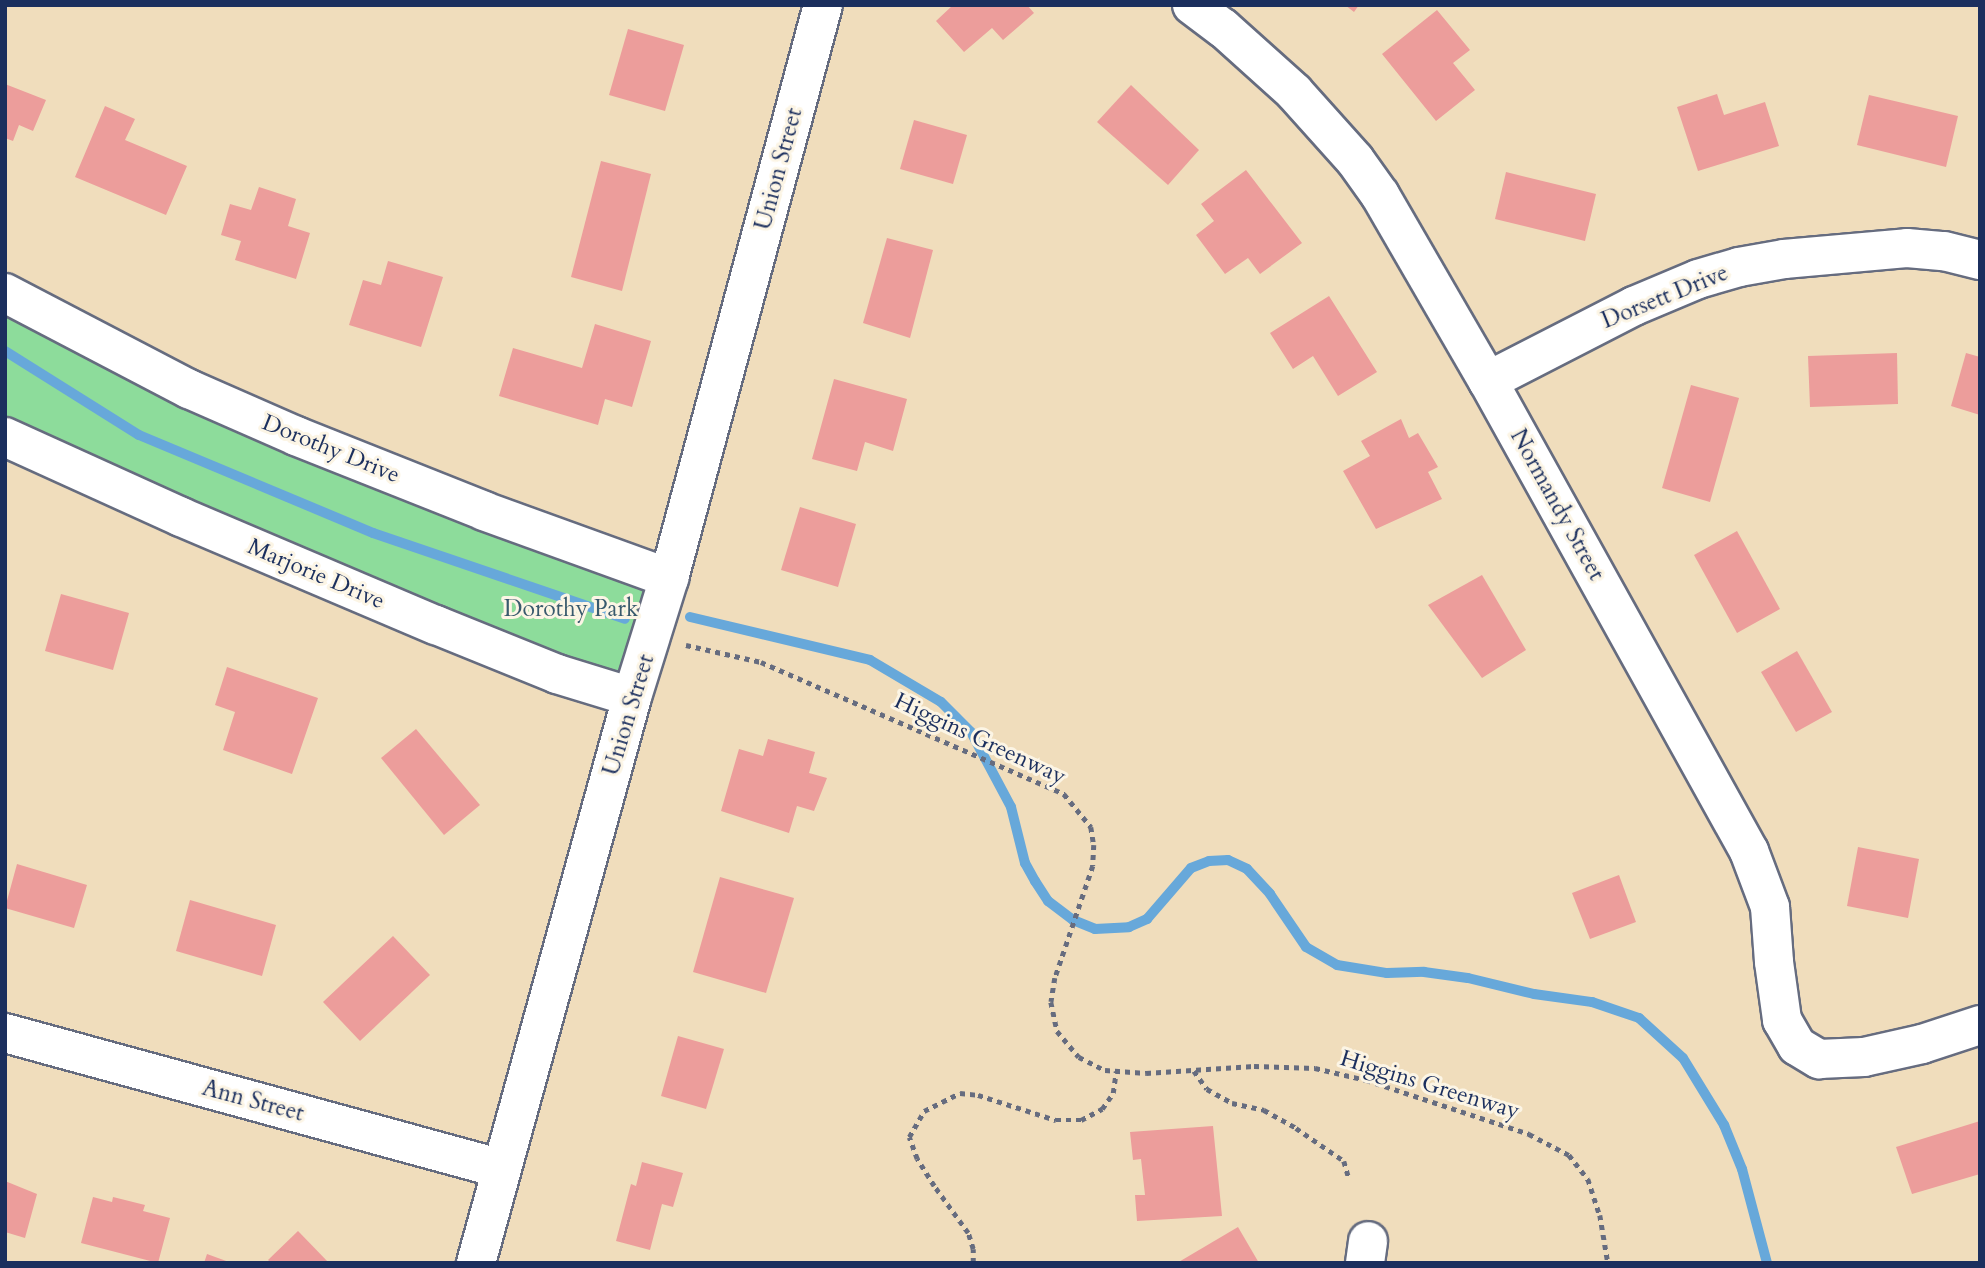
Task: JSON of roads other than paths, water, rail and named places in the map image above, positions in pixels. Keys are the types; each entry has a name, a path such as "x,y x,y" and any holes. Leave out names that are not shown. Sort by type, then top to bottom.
{"street":[{"name":"Union Street","path":"476,1263 632,697 669,578 823,5"},
{"name":"Normandy Street","path":"1192,5 1223,28 1294,92 1355,160 1380,195 1488,381 1749,851 1770,907 1774,962 1783,1020 1797,1046 1819,1059 1864,1057 1922,1044 1980,1025"},
{"name":"Dorsett Drive","path":"1488,381 1634,306 1698,279 1739,267 1796,257 1907,248 1944,251 1980,260"},
{"name":"Dorothy Drive","path":"5,293 189,389 296,436 484,511 669,578"},
{"name":"Marjorie Drive","path":"5,437 181,517 436,625 557,674 632,697"},
{"name":"Ann Street","path":"5,1033 502,1169"}],"waterway":[{"path":"5,351 139,435 373,533 625,619"},
{"path":"690,617 870,660 941,702 971,732 1011,807 1025,863 1035,881 1048,901 1073,920 1095,929 1129,927 1147,919 1191,868 1209,861 1228,860 1247,869 1270,894 1306,947 1337,965 1387,973 1424,972 1468,978 1534,994 1592,1002 1639,1018 1683,1058 1724,1125 1742,1169 1767,1263"}],"park label":[{"name":"Dorothy Park","path":"571,609"}]}
